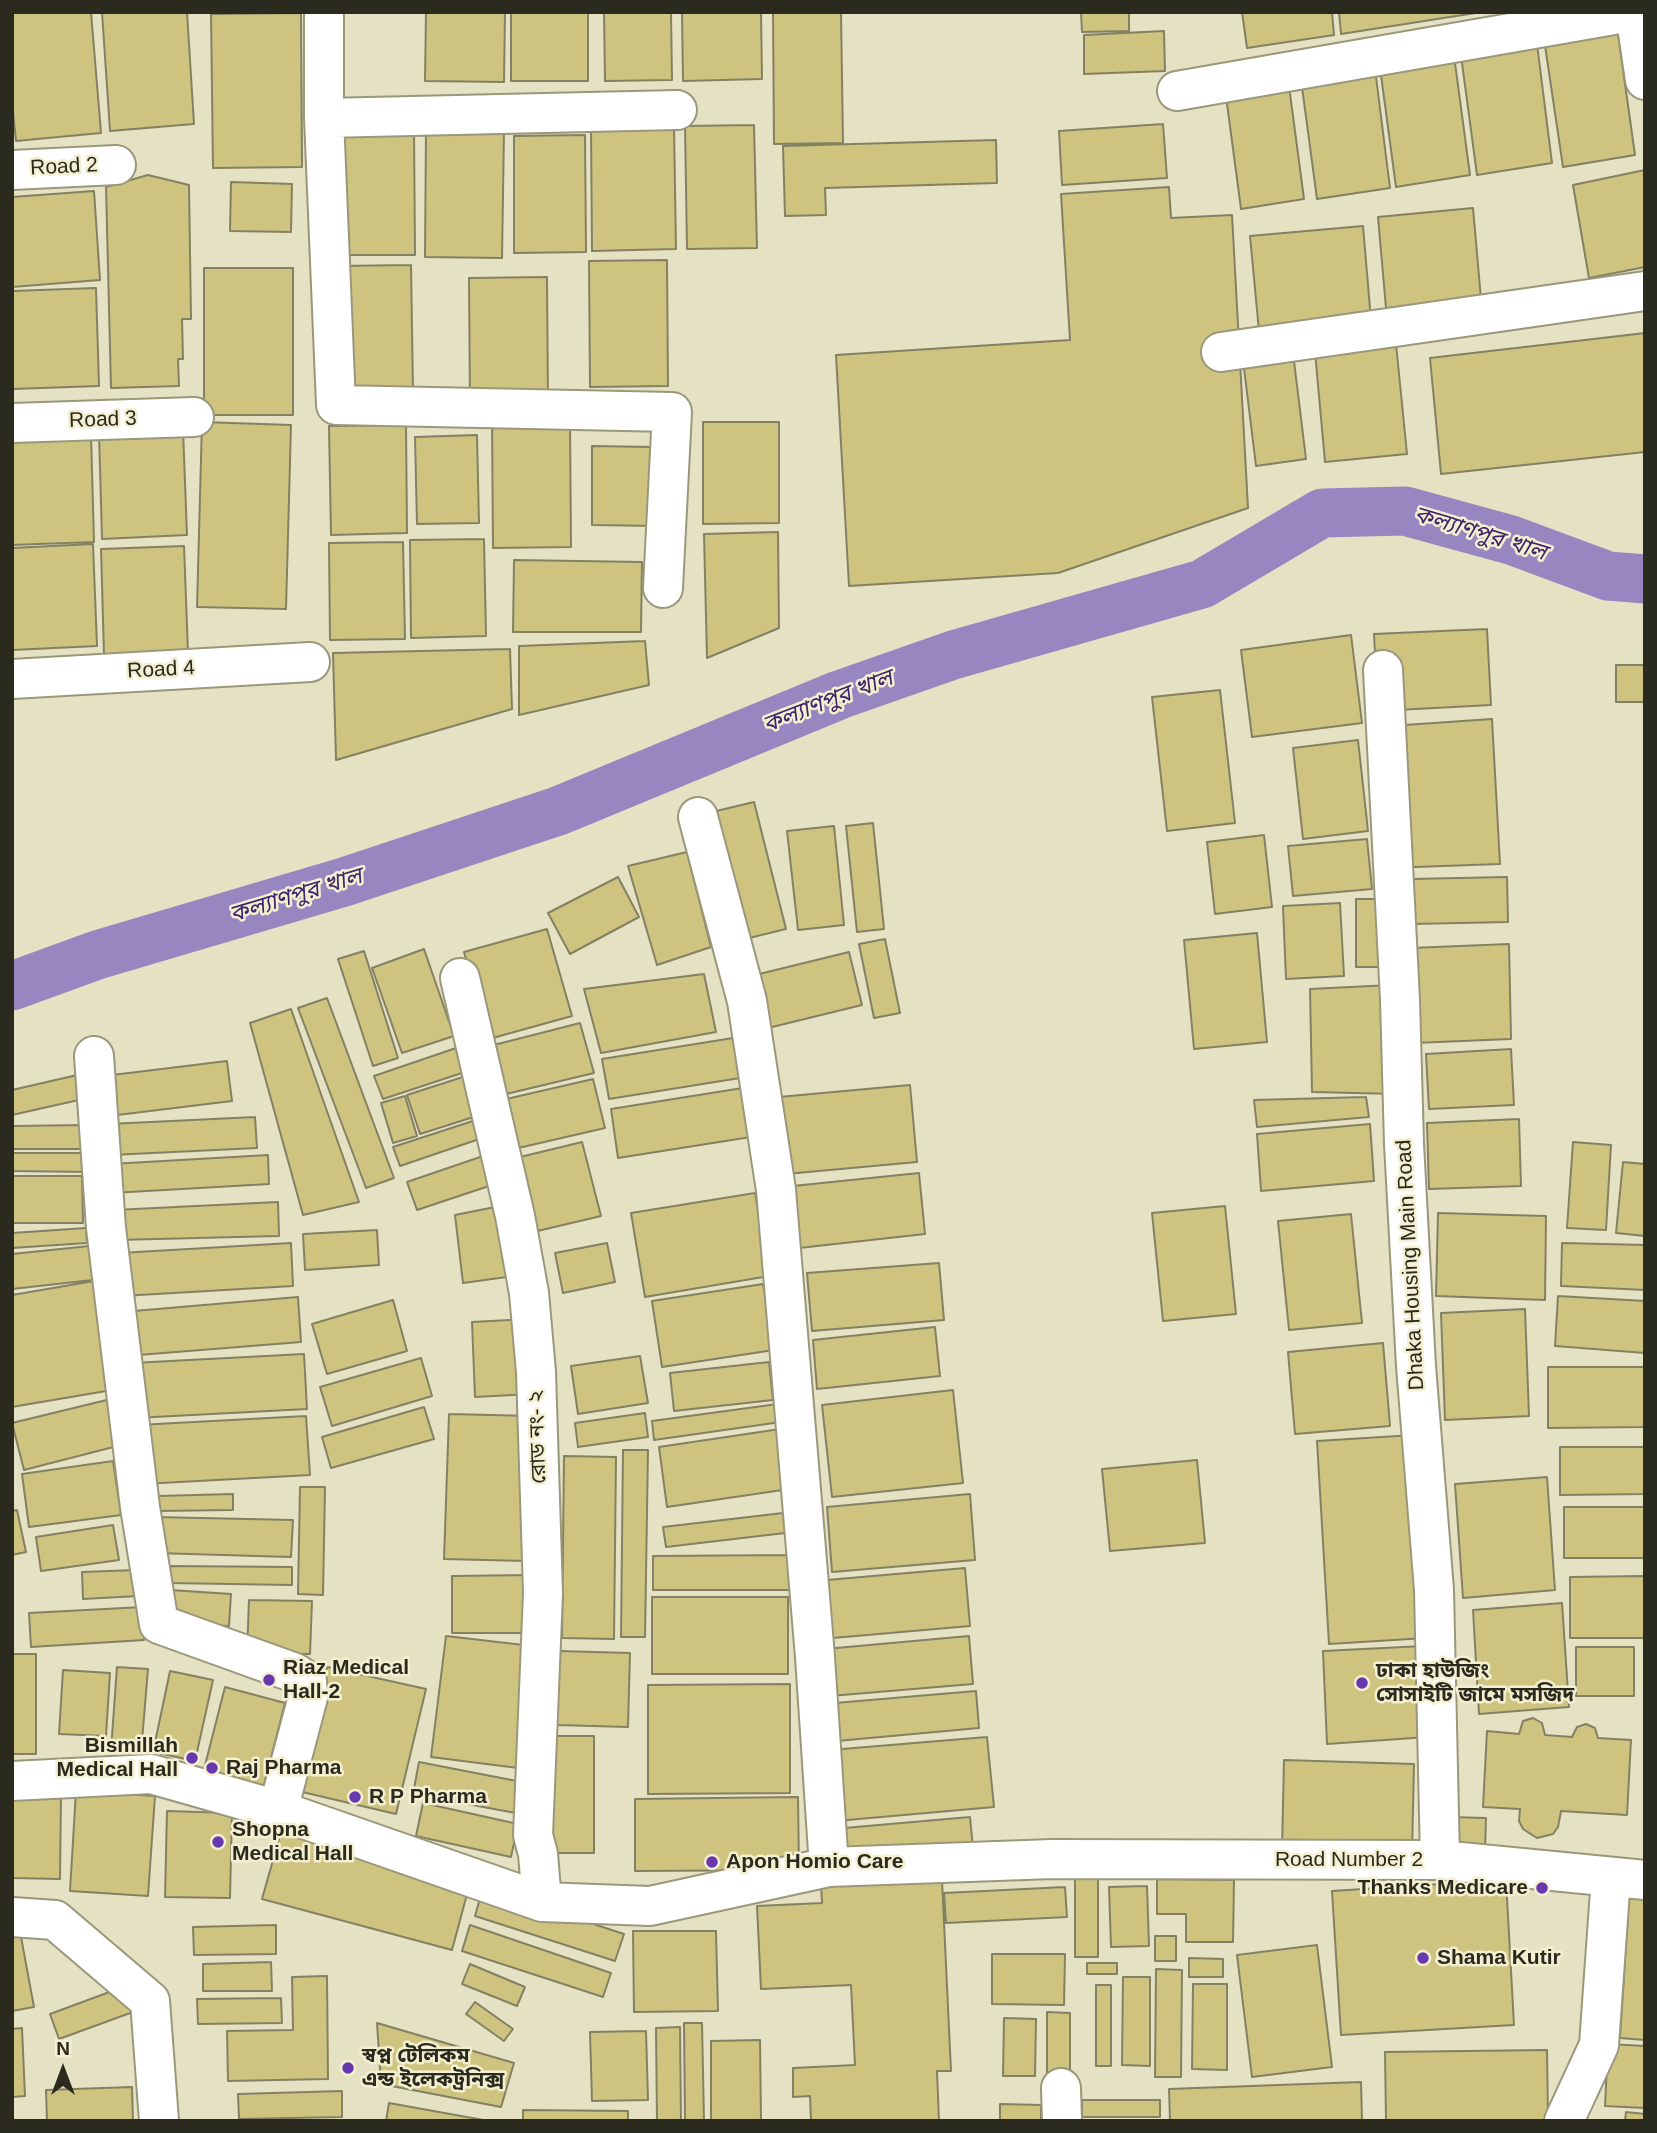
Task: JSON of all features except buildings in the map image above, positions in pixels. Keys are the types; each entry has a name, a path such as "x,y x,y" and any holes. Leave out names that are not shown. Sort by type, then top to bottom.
{"street":[{"path":"324,12 324,118 336,405 672,412 663,588"},
{"path":"1177,91 1633,12 1645,80"},
{"path":"324,118 677,110"},
{"name":"Road 2","path":"12,170 116,164"},
{"path":"1221,352 1645,291"},
{"name":"Road 3","path":"12,423 194,417"},
{"name":"Road 4","path":"12,679 310,662"},
{"name":"Dhaka Housing Main Road","path":"1382,670 1415,1353 1434,1590 1440,1860"},
{"path":"698,817 747,1001 776,1190 815,1657 829,1867"},
{"name":"রোড নং- ২","path":"460,978 515,1216 528,1293 536,1372 543,1594 534,1835 542,1902"},
{"path":"94,1056 106,1228 141,1507 159,1624 295,1673 307,1681 308,1697 278,1811"},
{"name":"Road Number 2","path":"12,1781 151,1774 278,1811 542,1902 650,1906 829,1867 1053,1859 1440,1860 1628,1878"},
{"path":"1564,2121 1599,2045 1628,1878"},
{"path":"12,1917 55,1920 150,2001 159,2121"}],"waterway":[{"name":"কল্যাণপুর খাল","path":"12,986 97,955 344,882 558,811 839,695 953,655 1202,584 1322,513 1405,511 1511,540 1608,576 1645,579"}],"place":[{"name":"Riaz Medical Hall-2","path":"269,1680"},
{"name":"ঢাকা হাউজিং সোসাইটি জামে মসজিদ","path":"1362,1683"},
{"name":"Bismillah Medical Hall","path":"192,1758"},
{"name":"Raj Pharma","path":"212,1768"},
{"name":"R P Pharma","path":"355,1797"},
{"name":"Shopna Medical Hall","path":"218,1842"},
{"name":"Apon Homio Care","path":"712,1862"},
{"name":"Thanks Medicare","path":"1542,1888"},
{"name":"Shama Kutir","path":"1423,1958"},
{"name":"স্বপ্ন টেলিকম এন্ড ইলেকট্রনিক্স","path":"348,2068"}]}
